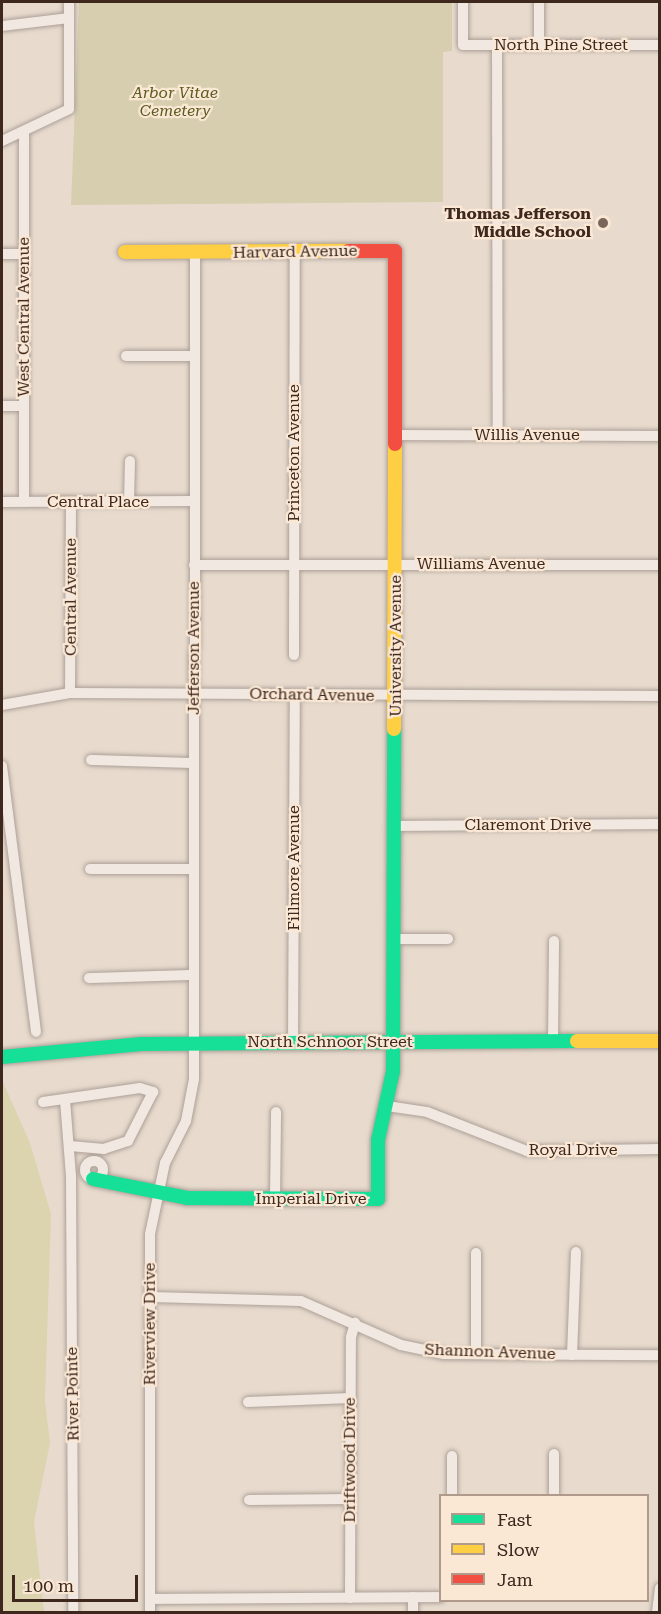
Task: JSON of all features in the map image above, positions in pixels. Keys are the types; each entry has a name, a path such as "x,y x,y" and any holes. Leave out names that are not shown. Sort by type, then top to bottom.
{"street":[{"path":"2,141 24,133 69,109 69,2"},
{"name":"North Pine Street","path":"463,2 464,45 660,45"},
{"path":"539,2 539,45"},
{"path":"2,26 69,18"},
{"path":"497,46 498,434"},
{"name":"West Central Avenue","path":"24,133 24,502"},
{"name":"Harvard Avenue","path":"124,252 395,251"},
{"name":"University Avenue","path":"393,1042 396,826 395,251"},
{"name":"Princeton Avenue","path":"294,655 295,252"},
{"name":"Jefferson Avenue","path":"195,253 193,869 195,1043"},
{"path":"2,254 24,254"},
{"path":"126,356 195,356"},
{"path":"2,406 24,406"},
{"name":"Willis Avenue","path":"395,435 660,435"},
{"path":"129,501 130,461"},
{"name":"Central Place","path":"2,502 194,501"},
{"name":"Central Avenue","path":"70,693 71,502"},
{"name":"Williams Avenue","path":"194,565 660,565"},
{"name":"Orchard Avenue","path":"2,705 70,693 660,696"},
{"name":"Fillmore Avenue","path":"293,1042 295,694"},
{"path":"91,760 194,763"},
{"path":"2,766 36,1032"},
{"name":"Claremont Drive","path":"396,826 660,824"},
{"path":"90,869 193,869"},
{"path":"394,939 448,939"},
{"path":"553,1041 554,941"},
{"path":"89,978 193,975"},
{"name":"North Schnoor Street","path":"2,1057 195,1043 660,1041"},
{"name":"Imperial Drive","path":"158,1192 195,1199 378,1199 378,1140 387,1106 393,1042"},
{"name":"Riverview Drive","path":"150,1612 150,1234 158,1192 192,1101 195,1043"},
{"path":"43,1102 140,1088 153,1092 128,1141 104,1149 70,1151"},
{"name":"River Pointe","path":"65,1100 71,1176 73,1612"},
{"name":"Royal Drive","path":"387,1106 427,1112 519,1150 660,1149"},
{"path":"275,1199 276,1112"},
{"path":"70,1151 90,1162 101,1164 94,1177"},
{"path":"90,1162 94,1177"},
{"path":"71,1176 94,1177 119,1186 158,1192"},
{"path":"572,1355 576,1252"},
{"path":"476,1253 476,1354"},
{"name":"Shannon Avenue","path":"151,1297 283,1299 319,1306 422,1351 476,1354 660,1355"},
{"name":"Driftwood Drive","path":"350,1598 351,1398 356,1323"},
{"path":"248,1402 351,1398"},
{"path":"554,1454 554,1494"},
{"path":"452,1456 452,1494"},
{"path":"249,1500 350,1499"},
{"path":"656,1594 657,1612"},
{"path":"413,1597 413,1612"},
{"path":"150,1599 439,1597"}],"shaded area":[{"path":"2,1080 30,1143 51,1214 45,1400 50,1443 34,1522 44,1612 2,1612"}],"green space":[{"name":"Arbor Vitae Cemetery","path":"79,2 452,2 452,51 443,52 443,202 71,205"}],"traffic: fast":[{"path":"93,1179 187,1198 378,1199 378,1140 393,1071 394,729"},
{"path":"2,1057 141,1044 577,1041"}],"traffic: slow":[{"path":"125,252 348,251"},
{"path":"394,729 395,444"},
{"path":"577,1041 660,1041"}],"traffic: jam":[{"path":"348,251 395,251 395,444"}],"place":[{"name":"Thomas Jefferson Middle School","path":"603,223"}]}
